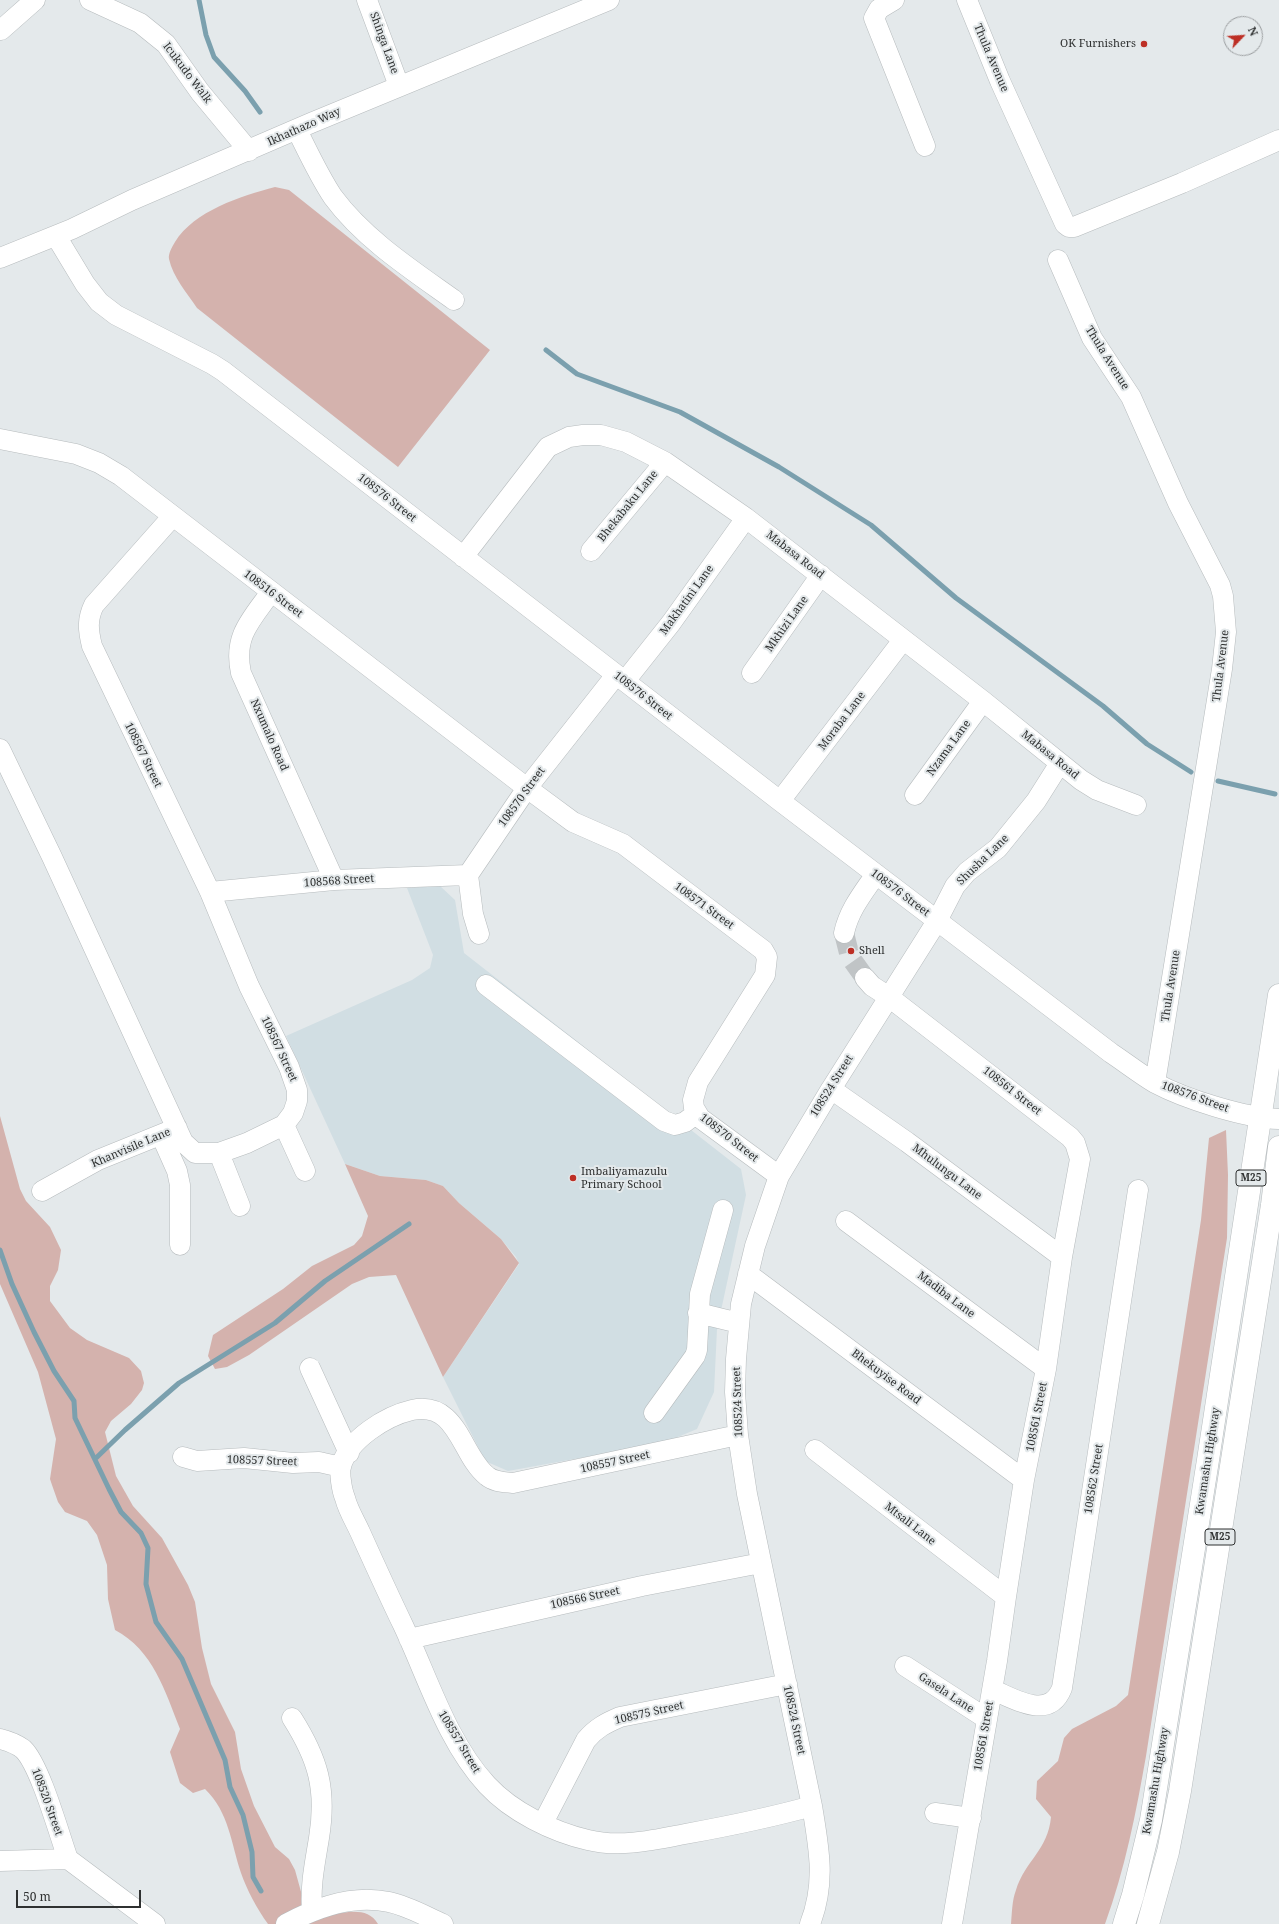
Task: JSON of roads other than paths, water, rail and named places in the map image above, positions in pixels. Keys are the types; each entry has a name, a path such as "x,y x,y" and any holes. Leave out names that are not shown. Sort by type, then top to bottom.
{"main road":[{"name":"Kwamashu Highway","path":"1124,1924 1134,1895 1150,1820 1206,1476 1269,1119 1279,995"},
{"name":"M25","path":"1148,1924 1168,1852 1180,1791 1265,1250 1279,1147"}],"street":[{"path":"1,30 36,0"},
{"name":"Icukudo Walk","path":"90,0 140,23 166,44 200,92 249,151"},
{"name":"Shinga Lane","path":"368,0 399,86"},
{"name":"Ikhathazo Way","path":"0,258 56,236 132,200 399,86 609,0"},
{"path":"894,0 879,9 874,18 925,146"},
{"name":"Thula Avenue","path":"967,0 1000,81 1065,224 1068,227 1072,227 1182,183 1279,140"},
{"path":"297,130 333,197 347,214 378,243 454,300"},
{"name":"108576 Street","path":"56,236 85,284 99,302 116,315 223,371 780,802 1111,1053 1155,1083 1200,1101 1269,1119"},
{"name":"Thula Avenue","path":"1058,260 1092,338 1132,397 1181,510 1220,585 1224,606 1226,632 1222,669 1155,1083"},
{"name":"Mabasa Road","path":"463,557 548,447 569,437 600,435 626,442 665,462 746,518 983,701 1081,780 1097,790 1136,805"},
{"name":"108516 Street","path":"0,439 76,454 99,463 121,476 172,517 527,788"},
{"name":"Bhekabaku Lane","path":"591,551 665,462"},
{"name":"108567 Street","path":"172,517 94,605 89,615 88,630 92,646 210,892 249,986 276,1039 295,1081 297,1102 293,1113 284,1125"},
{"name":"Makhatini Lane","path":"621,678 671,623 746,518"},
{"name":"Mkhizi Lane","path":"752,673 821,575"},
{"name":"Nxumalo Road","path":"271,592 243,633 239,644 238,658 241,673 334,880"},
{"name":"Moraba Lane","path":"780,802 903,640"},
{"name":"108570 Street","path":"468,875 527,788 621,678"},
{"name":"Nzama Lane","path":"915,795 983,701"},
{"path":"0,749 52,857 169,1131 174,1162 180,1185 180,1245"},
{"name":"Shusha Lane","path":"937,921 955,886 967,872 1003,843 1036,801 1060,763"},
{"name":"108571 Street","path":"527,788 574,822 623,844 763,950 767,957 765,975 704,1071"},
{"path":"844,933 847,920 855,904 876,874"},
{"path":"468,875 474,914 479,934"},
{"name":"108568 Street","path":"210,892 334,880 468,875"},
{"name":"108524 Street","path":"810,1924 816,1908 820,1883 821,1856 747,1494 738,1435 736,1392 739,1323 755,1246 779,1176 831,1089 937,921"},
{"name":"108561 Street","path":"865,978 872,986 889,997 1057,1126 1076,1143 1080,1158 1062,1257 1046,1370 1024,1480 992,1690 952,1924"},
{"path":"486,985 664,1121 675,1126 685,1122 697,1113"},
{"name":"108570 Street","path":"704,1071 695,1090 693,1100 697,1113 710,1126 779,1176"},
{"name":"Mhulungu Lane","path":"831,1089 907,1142 1062,1257"},
{"path":"169,1131 195,1153 219,1154 247,1143 284,1125 305,1171"},
{"name":"Khanvisile Lane","path":"42,1191 98,1160 169,1131"},
{"path":"219,1154 240,1206"},
{"name":"108562 Street","path":"992,1690 1029,1704 1039,1706 1056,1700 1062,1688 1138,1190"},
{"path":"654,1413 695,1356 698,1344 698,1314 702,1283 723,1210"},
{"name":"Madiba Lane","path":"846,1221 1046,1370"},
{"name":"Bhekuyise Road","path":"748,1274 1024,1480"},
{"path":"698,1314 739,1323"},
{"name":"108557 Street","path":"310,1368 345,1460 344,1498 409,1639 436,1703 471,1765 489,1787 505,1801 543,1823 589,1840 607,1843 631,1842 752,1822 812,1806"},
{"name":"108557 Street","path":"345,1460 359,1439 376,1426 402,1413 420,1409 441,1415 450,1422 460,1434 480,1470 488,1478 500,1482 521,1481 738,1435"},
{"name":"Mtsali Lane","path":"815,1450 1006,1596"},
{"name":"108557 Street","path":"183,1457 197,1461 244,1458 292,1463 345,1460"},
{"name":"108566 Street","path":"409,1639 642,1586 761,1563"},
{"name":"Gasela Lane","path":"905,1666 987,1719"},
{"name":"108575 Street","path":"543,1823 586,1740 601,1726 620,1717 787,1684"},
{"path":"292,1718 306,1740 314,1758 320,1780 322,1807 320,1837 312,1875 312,1911"},
{"name":"108520 Street","path":"0,1739 17,1745 23,1749 36,1769 68,1858"},
{"path":"935,1812 971,1818"},
{"path":"0,1861 68,1858 155,1924"},
{"path":"286,1924 312,1911 343,1902 360,1900 388,1901 408,1908 443,1924"}],"waterway":[{"path":"199,0 206,35 214,57 245,91 260,112"},
{"path":"546,350 577,374 680,412 779,467 871,525 956,598 1103,706 1147,744 1191,772"},
{"path":"1218,781 1275,794"},
{"path":"95,1459 125,1430 179,1383 275,1323 325,1281 409,1224"},
{"path":"0,1250 12,1284 34,1332 54,1371 74,1401 75,1418 109,1489 121,1512 141,1533 148,1548 146,1584 156,1622 182,1659 225,1760 230,1787 243,1815 252,1852 253,1877 261,1891"}],"tunnel":[{"path":"844,933 850,957 865,978"}],"place":[{"name":"OK Furnishers","path":"1144,44"},
{"name":"Shell","path":"851,951"},
{"name":"Imbaliyamazulu Primary School","path":"573,1178"}]}
